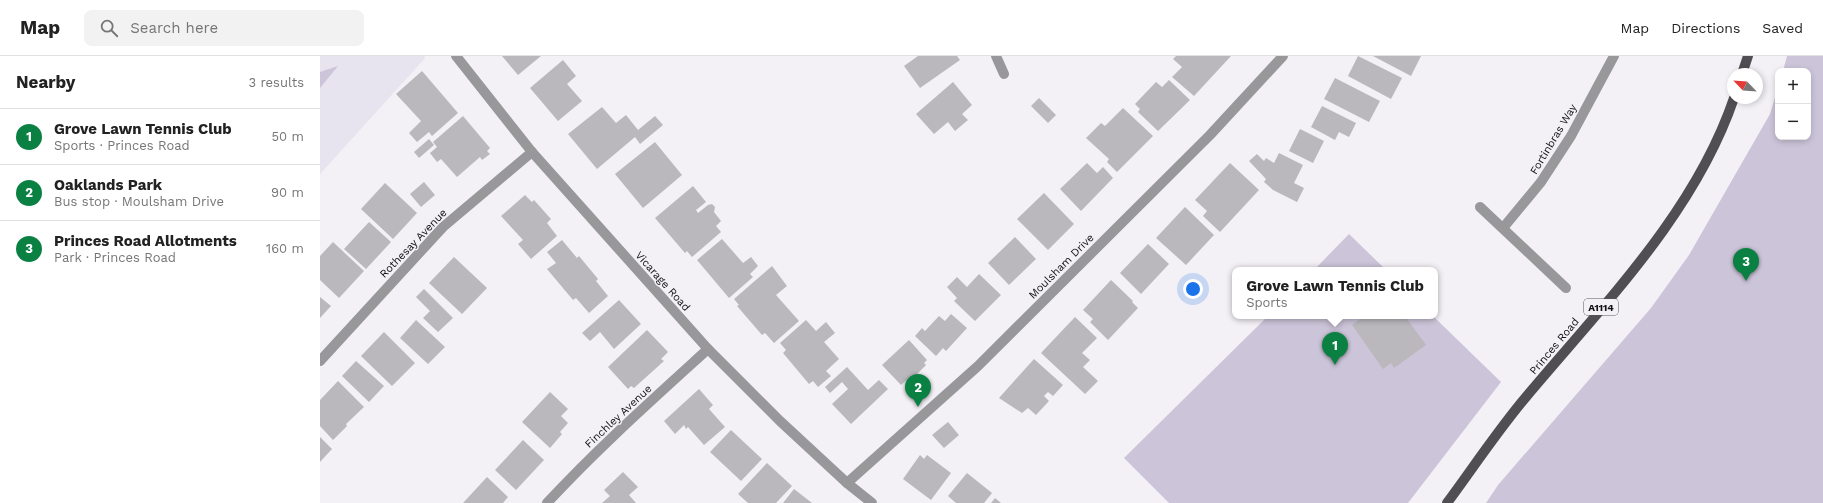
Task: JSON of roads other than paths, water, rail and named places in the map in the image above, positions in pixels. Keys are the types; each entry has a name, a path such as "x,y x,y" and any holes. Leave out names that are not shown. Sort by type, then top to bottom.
{"main road":[{"path":"1744,68 1748,56"},
{"name":"Princes Road","path":"1447,503 1525,399 1650,250 1708,159 1731,104"}],"street":[{"name":"Vicarage Road","path":"456,56 532,152 708,349 780,421 847,483 872,503"},
{"path":"996,56 1004,74"},
{"name":"Moulsham Drive","path":"847,483 978,366 1210,135 1283,56"},
{"name":"Fortinbras Way","path":"1503,228 1545,176 1571,136 1614,56"},
{"name":"Rothesay Avenue","path":"320,360 444,227 532,152"},
{"path":"1480,207 1566,288"},
{"name":"Finchley Avenue","path":"547,503 579,468 708,349"}],"place":[{"name":"Princes Road Allotments","path":"1746,281"},
{"name":"Grove Lawn Tennis Club","path":"1335,365"},
{"name":"Oaklands Park","path":"918,407"}]}
